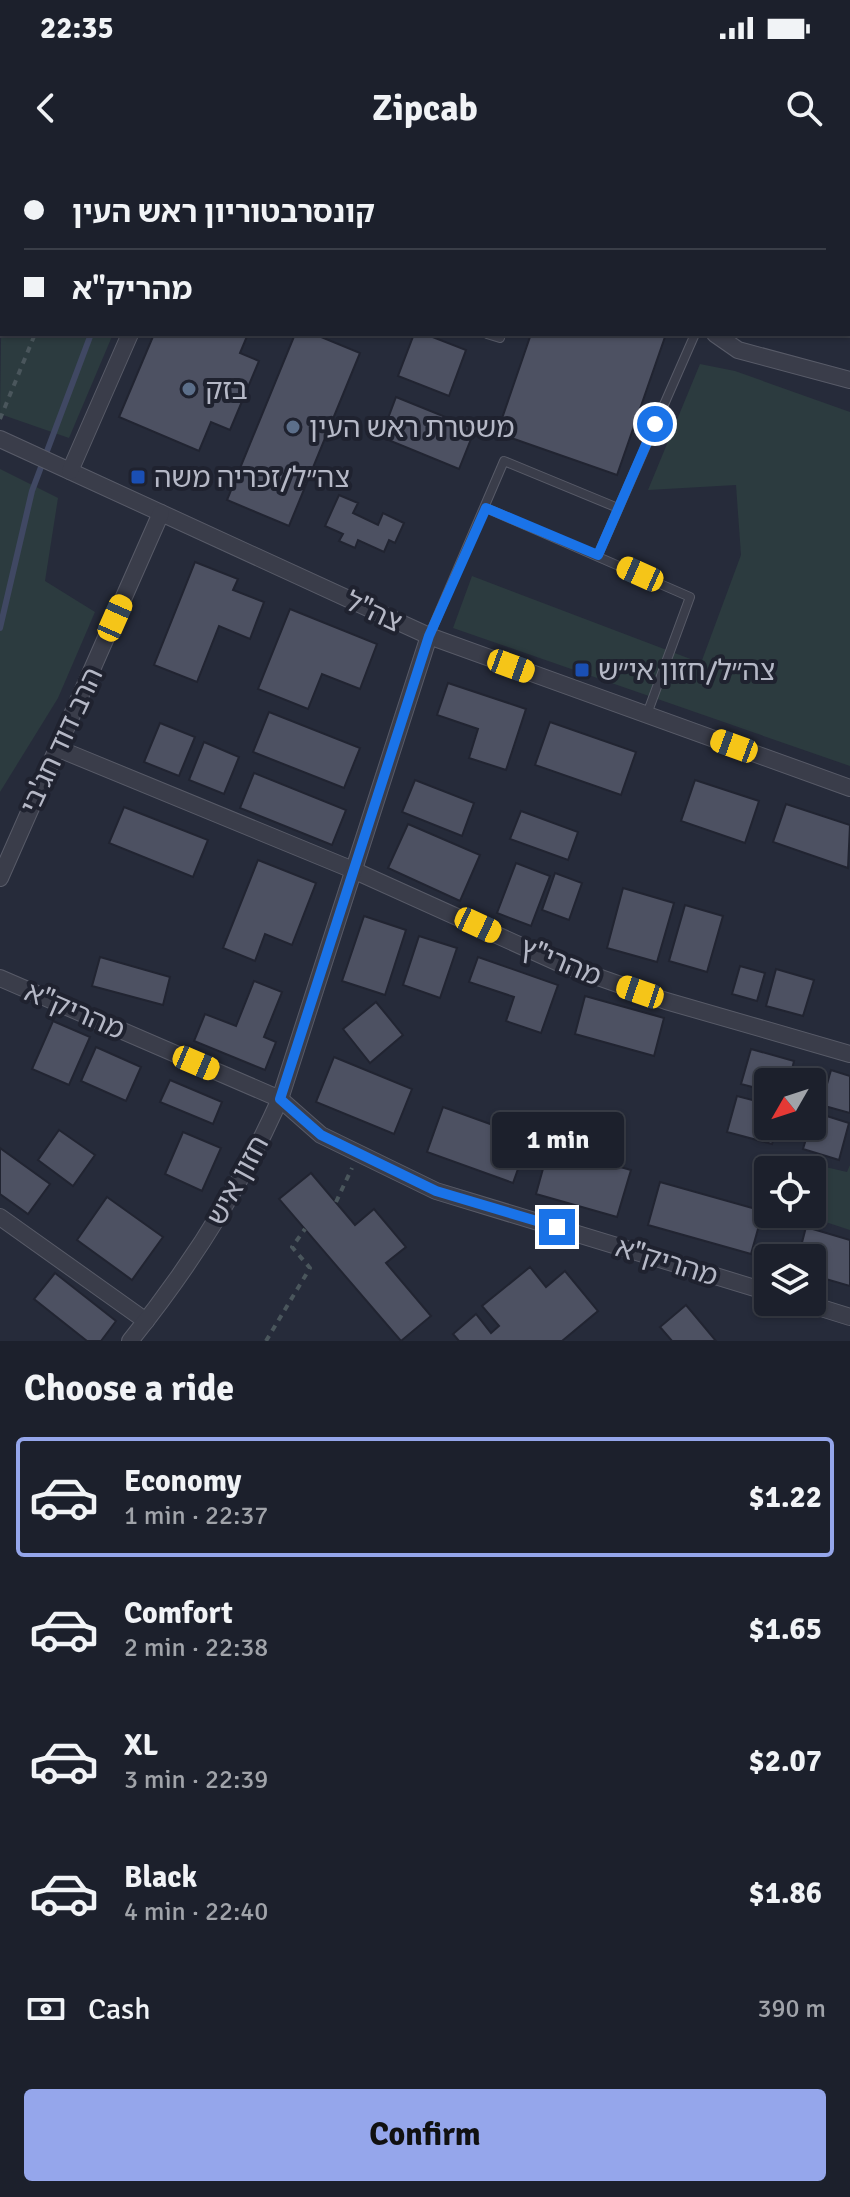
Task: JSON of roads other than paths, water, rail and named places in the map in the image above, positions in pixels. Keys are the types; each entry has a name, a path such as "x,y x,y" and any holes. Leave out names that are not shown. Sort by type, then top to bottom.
{"street":[{"path":"70,471 129,336"},
{"path":"718,336 738,350 850,380"},
{"name":"צה\"ל","path":"0,439 429,636 850,788"},
{"name":"הרב דוד חג'בי","path":"0,878 161,513"},
{"name":"חזון איש","path":"130,1341 249,1168 280,1099 429,636"},
{"name":"מהרי\"ץ","path":"59,749 353,870 561,964 666,1001 850,1054"},
{"name":"מהריק\"א","path":"0,978 280,1099 321,1135 436,1191 754,1288"},
{"path":"0,1217 146,1321"},
{"path":"826,1310 850,1317"}],"lane":[{"path":"598,555 694,336"},
{"path":"429,636 504,461 618,508"},
{"path":"486,508 690,597 646,714"}],"waterway":[{"path":"0,628 32,491 90,336"}],"place":[{"name":"בזק","path":"189,389"},
{"name":"משטרת ראש העין","path":"293,427"},
{"name":"צה״ל/זכריה משה","path":"138,477"},
{"name":"צה״ל/חזון אי״ש","path":"582,670"}]}
